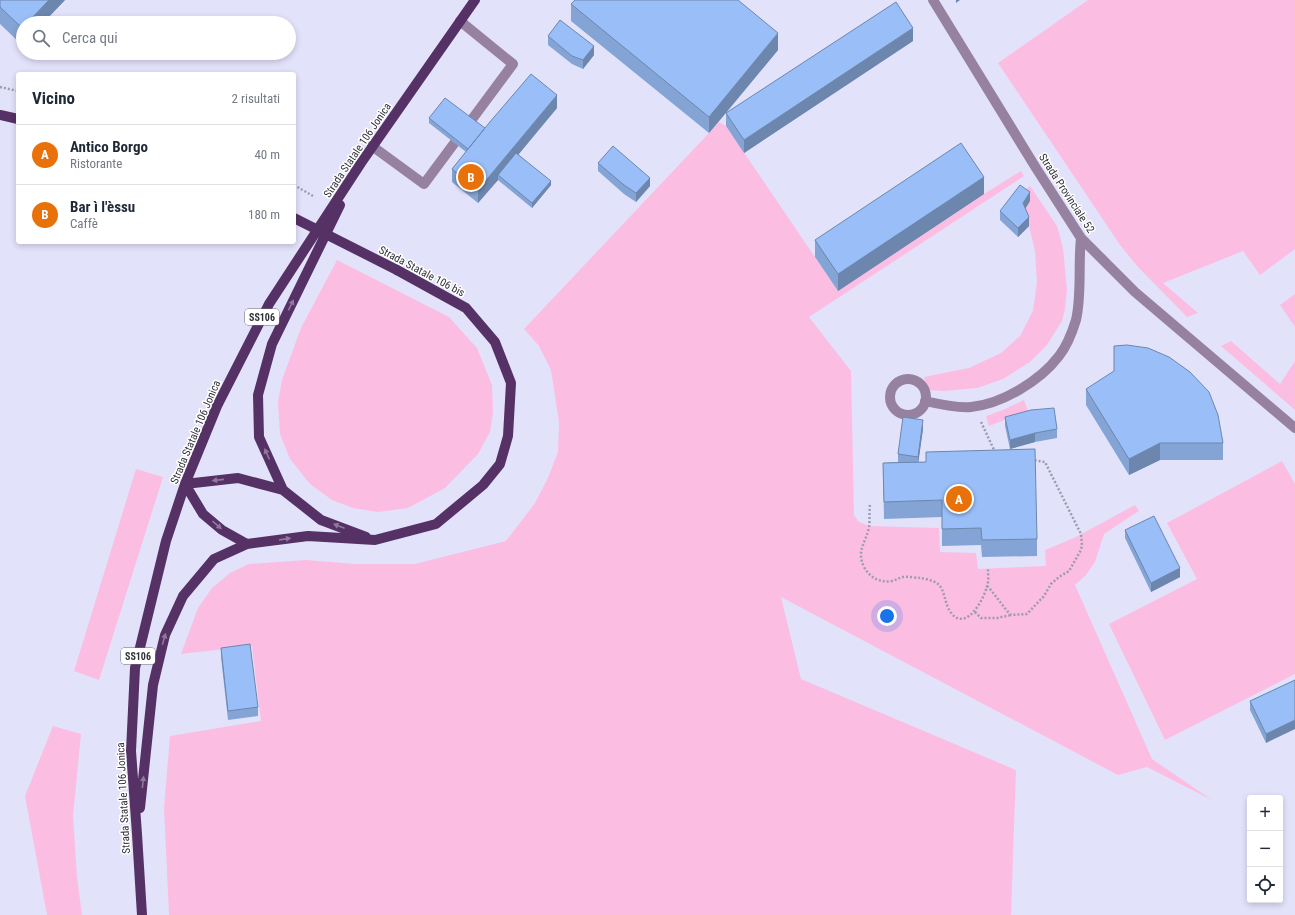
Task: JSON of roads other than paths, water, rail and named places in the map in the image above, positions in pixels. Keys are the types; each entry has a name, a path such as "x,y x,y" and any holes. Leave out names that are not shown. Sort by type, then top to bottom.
{"main road":[{"name":"Strada Statale 106 Jonica","path":"142,915 131,751 135,668 166,541 185,484 217,406 269,304 372,146 475,0"},
{"path":"0,115 16,119"},
{"path":"283,490 259,437 258,394 272,344 361,163"},
{"name":"Strada Statale 106 bis","path":"137,834 153,686 165,635 183,596 214,559 247,544 308,536 376,540 436,524 483,485 500,464 508,436 511,382 496,342 466,308 397,270 296,219"},
{"path":"247,544 222,530 203,514 185,484 238,478 283,490 321,520 376,540"}],"street":[{"name":"Strada Provinciale 52","path":"933,0 1036,168 1081,238 1135,292 1295,428"},
{"path":"372,146 424,184 513,64 460,21"},
{"path":"926,400 940,404 970,407 996,402 1015,392 1041,374 1059,356 1070,337 1076,320 1079,297 1079,256 1081,238"}],"place":[{"name":"Bar ì l'èssu","path":"471,177"},
{"name":"Antico Borgo","path":"959,499"}]}
